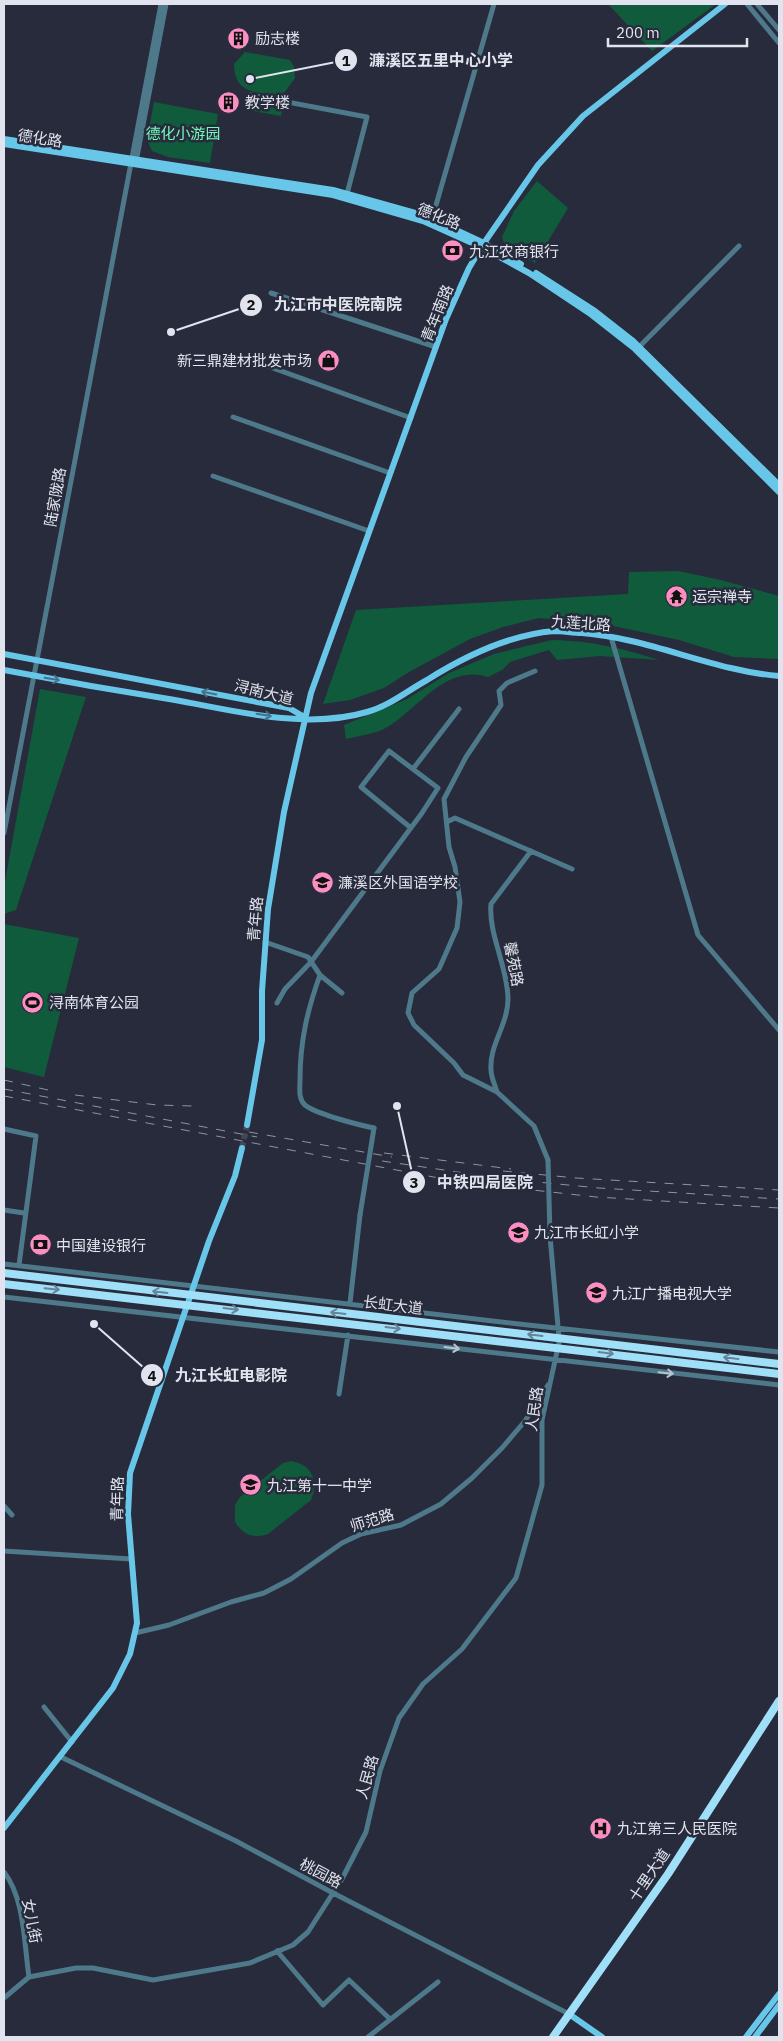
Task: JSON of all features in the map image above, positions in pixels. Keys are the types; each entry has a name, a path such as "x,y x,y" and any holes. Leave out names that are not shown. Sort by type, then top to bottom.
{"highway":[{"name":"长虹大道","path":"4,1273 189,1300 779,1374"},
{"name":"长虹大道","path":"4,1284 189,1300 559,1338 779,1364"},
{"name":"十里大道","path":"553,2037 668,1874 779,1701"}],"main road":[{"name":"青年南路","path":"306,718 311,693 436,347 469,268 482,245 503,212 538,165 582,116 725,4"},
{"name":"德化路","path":"4,139 333,195 422,221 482,245 529,273 589,313 635,349 779,492"},
{"name":"德化路","path":"4,144 266,178 347,194 432,219 532,270 592,309 639,347 778,482"},
{"name":"九莲北路","path":"306,718 337,718 367,712 395,700 450,666 509,640 554,631 611,637 730,667 779,676"},
{"name":"浔南大道","path":"4,654 289,708 306,718"},
{"name":"浔南大道","path":"4,670 287,720 306,718"},
{"name":"青年路","path":"247,1124 262,1040 268,909 284,812 306,718"},
{"name":"青年路","path":"4,1828 113,1688 130,1654 137,1623 128,1514 130,1473 209,1241 236,1176 242,1148"},
{"path":"754,2037 777,2007 779,1994"},
{"path":"746,2037 777,2007"},
{"path":"569,2014 602,2037"}],"street":[{"path":"134,162 161,4"},
{"path":"134,162 166,4"},
{"path":"432,219 494,4"},
{"path":"747,4 779,43"},
{"path":"758,4 779,30"},
{"path":"250,95 367,117 347,194"},
{"name":"陆家陇路","path":"4,833 34,676 39,661 86,397 134,162"},
{"path":"639,347 739,246"},
{"path":"271,293 436,347"},
{"path":"251,360 411,418"},
{"path":"233,417 390,473"},
{"path":"213,476 369,531"},
{"path":"611,637 698,935 779,1030"},
{"path":"497,1092 464,1075 414,1025 408,1013 412,993 439,968 456,928 460,902 455,867 449,847 444,799 466,757 501,705 499,691 507,683 535,671"},
{"path":"413,768 459,709"},
{"path":"276,1002 284,989 310,962 411,828 438,788 389,751 361,787 411,828"},
{"path":"447,822 455,818 572,869"},
{"name":"馨苑路","path":"497,1092 491,1071 492,1058 494,1047 506,1020 508,999 502,958 490,914 491,904 531,851"},
{"path":"265,942 308,957 320,975 342,993"},
{"path":"320,975 303,1028 300,1060 301,1099 307,1106 358,1125 374,1128 360,1215 350,1303"},
{"name":"人民路","path":"4,1998 29,1977 76,1968 93,1968 153,1980 250,1963 293,1945 308,1932 333,1893 366,1832 380,1771 399,1718 423,1684 462,1649 516,1578 542,1485 542,1420 558,1347 559,1328 550,1236 548,1160 534,1126 497,1092"},
{"path":"4,1129 36,1136 24,1213 19,1265"},
{"path":"4,1210 24,1213"},
{"path":"4,1264 779,1352"},
{"path":"4,1297 779,1385"},
{"path":"339,1394 348,1336"},
{"name":"师范路","path":"135,1634 168,1625 231,1602 264,1594 291,1579 342,1543 362,1534 401,1525 441,1504 472,1478 502,1448 525,1421 550,1384"},
{"path":"4,1506 12,1516"},
{"path":"4,1551 131,1559"},
{"path":"44,1707 72,1742"},
{"name":"桃园路","path":"61,1757 227,1837 569,2014"},
{"name":"女儿街","path":"4,1872 11,1882 20,1916 29,1977"},
{"path":"277,1952 323,2005 349,1980 390,2019"},
{"path":"368,2037 438,1982"}],"green space":[{"path":"608,4 716,4 652,51"},
{"path":"245,52 290,60 294,67 295,78 282,96 249,90 238,82 234,64"},
{"path":"255,100 283,105 281,116 253,111"},
{"name":"德化小游园","path":"154,102 218,114 210,163 168,157 152,151 147,140"},
{"path":"537,181 568,208 535,263 505,246 502,237 514,211"},
{"path":"678,571 721,580 779,596 779,659 734,657 679,640 604,624 539,618 503,627 470,639 409,672 384,688 350,700 323,704 356,610 628,594 629,572"},
{"path":"552,640 607,646 659,660 600,656 557,660 549,650 510,662 502,670 488,677 473,674 458,677 432,691 384,729 371,734 346,739 344,725 407,699 449,673 494,654"},
{"path":"40,689 86,697 16,910 4,914 4,887"},
{"name":"浔南体育公园","path":"4,924 79,938 44,1077 4,1067"},
{"path":"291,1461 304,1466 312,1474 314,1486 311,1500 268,1534 254,1536 245,1533 235,1522 235,1505 240,1497 283,1463"}],"tunnel":[{"path":"242,1148 247,1125"}],"railway":[{"path":"4,1080 48,1090"},
{"path":"4,1089 257,1137"},
{"path":"75,1095 157,1105 193,1106"},
{"path":"4,1096 460,1182 596,1197 779,1208"},
{"path":"249,1132 392,1157"},
{"path":"384,1153 511,1169"},
{"path":"382,1161 506,1179 599,1188 779,1199"},
{"path":"503,1171 576,1178 779,1190"}],"place":[{"name":"励志楼","path":"239,38"},
{"name":"濂溪区五里中心小学","path":"250,79"},
{"name":"教学楼","path":"229,102"},
{"name":"九江农商银行","path":"453,251"},
{"name":"九江市中医院南院","path":"171,332"},
{"name":"新三鼎建材批发市场","path":"328,360"},
{"name":"运宗禅寺","path":"676,596"},
{"name":"濂溪区外国语学校","path":"322,882"},
{"name":"浔南体育公园","path":"33,1002"},
{"name":"中铁四局医院","path":"397,1106"},
{"name":"九江市长虹小学","path":"518,1232"},
{"name":"中国建设银行","path":"40,1245"},
{"name":"九江广播电视大学","path":"596,1293"},
{"name":"九江长虹电影院","path":"94,1324"},
{"name":"九江第十一中学","path":"251,1485"},
{"name":"九江第三人民医院","path":"601,1828"}]}
